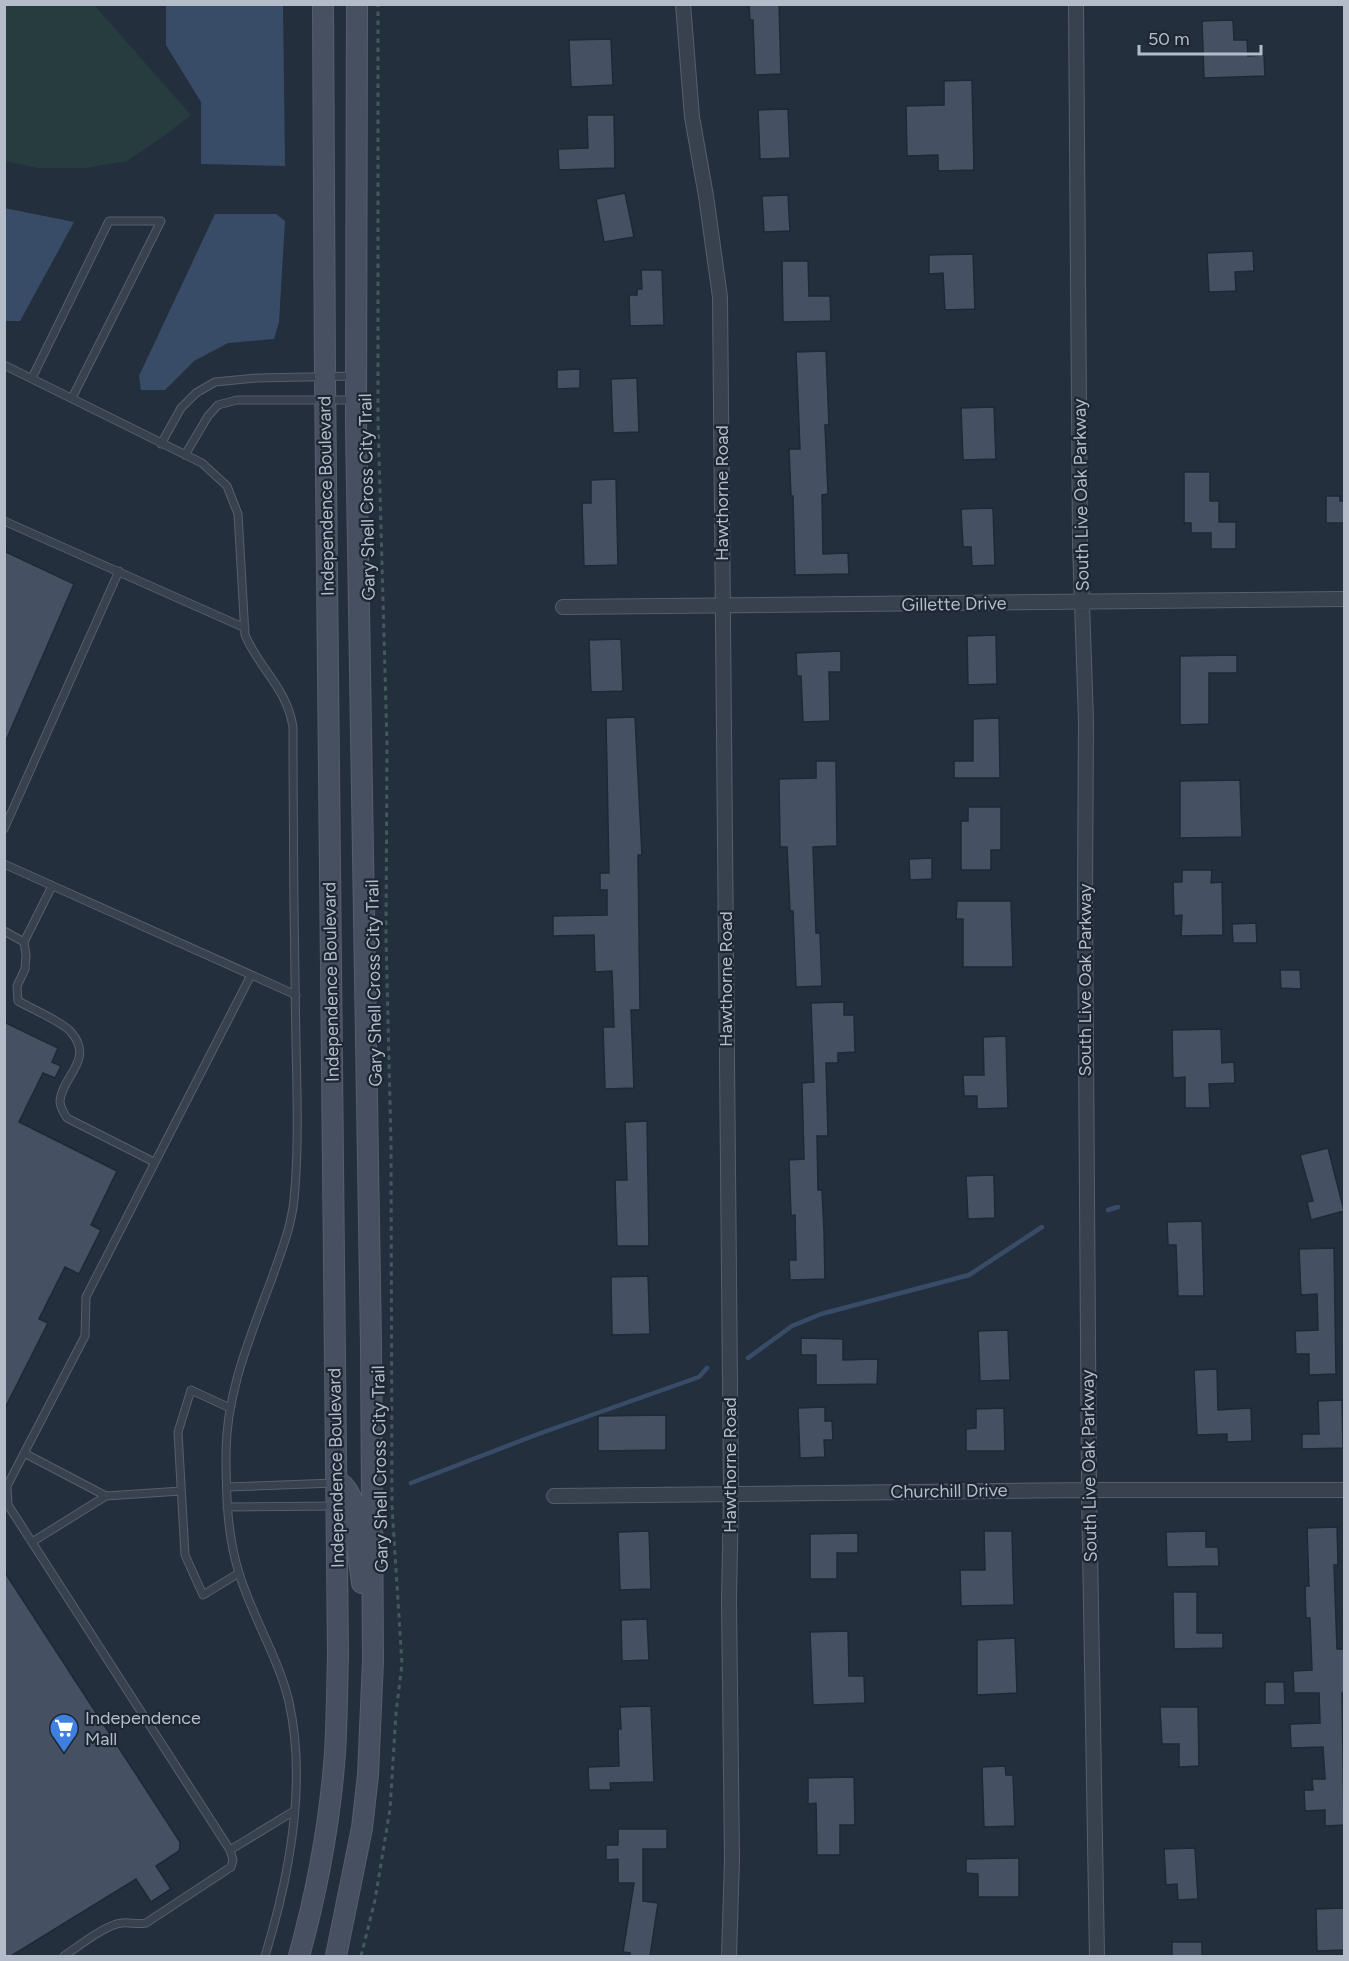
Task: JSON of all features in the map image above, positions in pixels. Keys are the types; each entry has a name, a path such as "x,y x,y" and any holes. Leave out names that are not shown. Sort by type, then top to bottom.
{"main road":[{"name":"Independence Boulevard","path":"298,1956 321,1858 335,1753 338,1656 323,4"},
{"name":"Independence Boulevard","path":"336,1956 362,1828 368,1775 373,1660 356,400 357,4"},
{"path":"336,1483 347,1490 354,1504 354,1522 373,1660"}],"street":[{"name":"Hawthorne Road","path":"683,4 692,117 720,297 731,1494 729,1601 732,1859 729,1956"},
{"name":"South Live Oak Parkway","path":"1076,4 1082,602 1086,721 1084,898 1089,1490 1097,1956"},
{"name":"Gillette Drive","path":"563,607 1344,599"},
{"name":"Churchill Drive","path":"554,1496 1089,1490 1344,1490"}],"lane":[{"path":"32,378 109,221 161,221 72,399"},
{"path":"4,365 202,464 227,486 238,514 245,634 252,651 284,697 290,710 293,728 297,1116 294,1202 288,1235 243,1358 230,1408 226,1453 227,1507 232,1545 239,1573 288,1700 295,1748 296,1790 283,1888 265,1956"},
{"path":"161,444 182,408 196,393 215,382 240,378 356,376"},
{"path":"185,455 208,416 218,405 237,400 356,400"},
{"path":"4,521 245,627"},
{"path":"4,829 119,571"},
{"path":"4,864 296,995"},
{"path":"52,886 24,942 25,969 17,986 18,1001 70,1030 77,1041 80,1055 60,1099 61,1108 67,1118 154,1162"},
{"path":"4,931 24,942"},
{"path":"64,1956 110,1927 122,1923 136,1925 146,1923 231,1867 233,1860 230,1850 8,1505 8,1486 85,1336 86,1297 250,975"},
{"path":"230,1408 191,1390 178,1432 184,1555 203,1595 239,1573"},
{"path":"24,1453 106,1496"},
{"path":"227,1487 336,1483"},
{"path":"32,1542 106,1496 181,1491"},
{"path":"227,1507 337,1506"},
{"path":"230,1850 294,1811"}],"path":[{"name":"Gary Shell Cross City Trail","path":"361,1956 375,1900 390,1809 396,1713 402,1664 392,1506 391,1144 386,937 387,744 378,420 378,4"}],"green space":[{"path":"5,4 94,5 191,115 127,161 85,168 38,168 5,161"}],"water":[{"path":"166,5 283,5 285,166 201,164 201,102 166,45"},
{"path":"4,208 74,222 20,321 5,321"},
{"path":"215,214 276,214 285,221 279,322 274,339 228,343 194,361 165,390 141,390 139,376"}],"building":[{"path":"749,4 779,4 781,74 755,75 753,20 750,20"},
{"path":"1233,20 1234,40 1247,40 1248,56 1264,55 1265,76 1204,78 1202,21"},
{"path":"611,39 613,85 571,87 569,40"},
{"path":"972,80 974,170 938,171 938,155 907,156 906,106 944,105 944,81"},
{"path":"788,109 790,158 760,159 758,110"},
{"path":"587,115 614,115 615,168 559,170 558,149 588,148"},
{"path":"625,193 634,237 604,242 596,199"},
{"path":"788,195 790,231 764,232 762,196"},
{"path":"1253,251 1254,271 1235,272 1236,291 1209,292 1207,253"},
{"path":"973,254 975,309 945,310 943,273 929,274 929,255"},
{"path":"782,261 808,261 809,296 830,296 831,321 783,322"},
{"path":"641,270 662,270 664,325 630,326 629,295 637,295 637,289 642,289"},
{"path":"826,351 829,425 825,425 828,494 822,495 823,554 848,553 849,574 795,575 789,449 800,449 796,352"},
{"path":"580,369 580,388 557,389 557,370"},
{"path":"637,378 639,432 613,433 611,379"},
{"path":"994,407 996,459 963,460 961,408"},
{"path":"1184,472 1210,472 1210,501 1219,501 1219,522 1236,522 1236,549 1211,549 1211,533 1191,533 1191,523 1184,523"},
{"path":"616,479 618,565 584,566 582,503 591,503 591,480"},
{"path":"1326,496 1340,496 1340,501 1344,501 1344,523 1326,523"},
{"path":"993,508 995,565 972,566 971,547 963,547 961,509"},
{"path":"4,551 74,584 4,745"},
{"path":"996,635 997,684 968,685 967,636"},
{"path":"621,639 623,691 591,692 589,640"},
{"path":"841,651 841,672 829,672 830,721 803,722 801,676 797,676 796,653"},
{"path":"1237,655 1237,673 1209,673 1209,724 1180,725 1180,656"},
{"path":"635,717 642,855 638,855 640,1010 631,1010 634,1088 605,1089 603,1027 614,1027 612,971 595,972 594,935 553,936 553,916 607,915 607,890 600,890 600,873 609,873 606,718"},
{"path":"999,718 1000,778 954,778 954,761 973,761 973,719"},
{"path":"816,761 836,761 837,846 813,847 816,933 820,933 822,986 796,987 793,911 790,911 787,847 780,847 779,779 816,778"},
{"path":"1240,780 1242,837 1180,838 1180,781"},
{"path":"968,807 1001,807 1001,850 991,850 991,870 961,870 961,821 968,821"},
{"path":"932,858 932,879 910,880 909,859"},
{"path":"1182,870 1212,870 1211,883 1222,882 1223,935 1181,936 1182,915 1174,916 1173,882 1182,882"},
{"path":"957,901 1011,901 1013,967 963,967 963,919 956,919"},
{"path":"1256,923 1257,943 1233,943 1232,924"},
{"path":"1280,970 1300,970 1301,989 1281,988"},
{"path":"844,1002 844,1015 854,1015 855,1052 838,1053 838,1063 826,1063 828,1136 817,1136 818,1190 822,1190 825,1279 790,1280 789,1260 796,1260 795,1215 791,1216 789,1160 804,1159 802,1083 814,1082 811,1003"},
{"path":"4,1022 58,1048 52,1062 61,1066 55,1078 43,1073 19,1122 117,1171 91,1225 101,1230 79,1274 65,1267 39,1319 48,1323 4,1410"},
{"path":"1221,1029 1222,1063 1234,1062 1235,1083 1209,1084 1210,1108 1185,1108 1185,1077 1173,1078 1172,1030"},
{"path":"1006,1036 1008,1108 977,1109 977,1096 964,1096 963,1075 984,1075 983,1037"},
{"path":"647,1121 649,1246 617,1246 615,1180 627,1180 625,1122"},
{"path":"1328,1148 1344,1211 1311,1220 1307,1202 1313,1201 1300,1155"},
{"path":"994,1175 995,1218 968,1219 966,1176"},
{"path":"1202,1221 1204,1296 1178,1296 1176,1245 1168,1245 1167,1222"},
{"path":"1334,1248 1336,1374 1309,1375 1309,1354 1296,1354 1295,1331 1318,1330 1317,1294 1301,1295 1299,1249"},
{"path":"648,1276 650,1334 612,1335 611,1277"},
{"path":"1008,1330 1010,1380 980,1381 978,1331"},
{"path":"801,1338 843,1339 843,1360 878,1359 877,1384 816,1385 816,1355 801,1355"},
{"path":"1217,1369 1218,1410 1251,1408 1252,1441 1227,1442 1227,1434 1197,1435 1194,1370"},
{"path":"1342,1400 1343,1448 1302,1449 1302,1434 1319,1434 1318,1401"},
{"path":"825,1407 825,1421 832,1421 833,1440 824,1440 825,1457 800,1458 798,1408"},
{"path":"1004,1408 1005,1451 966,1451 966,1429 976,1428 976,1409"},
{"path":"666,1415 666,1450 598,1451 598,1416"},
{"path":"1337,1527 1338,1565 1334,1565 1337,1649 1344,1649 1344,1693 1342,1693 1344,1825 1325,1826 1325,1810 1305,1811 1304,1790 1313,1790 1312,1779 1325,1779 1323,1747 1291,1748 1290,1724 1320,1723 1319,1693 1294,1693 1293,1671 1312,1670 1310,1618 1306,1618 1305,1586 1309,1586 1307,1528"},
{"path":"649,1531 651,1589 620,1590 618,1532"},
{"path":"984,1531 1012,1531 1014,1605 961,1606 960,1570 985,1570"},
{"path":"1206,1531 1206,1547 1218,1547 1219,1566 1167,1567 1166,1532"},
{"path":"858,1533 858,1553 837,1553 837,1579 810,1579 810,1534"},
{"name":"Independence Mall","path":"4,1571 180,1842 179,1851 156,1866 171,1889 151,1902 136,1879 11,1956 4,1956"},
{"path":"1173,1592 1197,1592 1197,1633 1223,1633 1223,1648 1174,1649"},
{"path":"647,1619 649,1660 622,1661 621,1620"},
{"path":"848,1631 849,1676 864,1676 865,1703 813,1705 810,1632"},
{"path":"1015,1638 1017,1693 977,1695 977,1640"},
{"path":"1265,1682 1284,1682 1285,1705 1265,1705"},
{"path":"651,1706 654,1782 610,1783 611,1790 589,1790 588,1767 619,1766 620,1707"},
{"path":"1160,1707 1198,1707 1199,1766 1179,1767 1179,1744 1162,1744"},
{"path":"1005,1766 1006,1775 1013,1775 1015,1826 984,1827 982,1767"},
{"path":"854,1777 855,1825 840,1825 840,1855 817,1855 816,1803 808,1804 808,1778"},
{"path":"618,1829 667,1829 667,1849 643,1849 643,1901 658,1903 650,1956 630,1956 630,1953 623,1952 634,1883 618,1883 618,1859 606,1860 606,1845 618,1845"},
{"path":"1195,1848 1198,1899 1178,1900 1177,1884 1166,1885 1164,1849"},
{"path":"1019,1858 1019,1897 978,1897 978,1874 966,1873 966,1859"},
{"path":"1344,1908 1344,1950 1317,1951 1316,1909"},
{"path":"1172,1942 1202,1942 1202,1956 1172,1956"}],"waterway":[{"path":"1108,1210 1118,1207"},
{"path":"748,1358 792,1326 821,1314 969,1275 1042,1227"},
{"path":"411,1483 541,1433 699,1377 707,1368"}],"place":[{"name":"Independence Mall","path":"64,1754"}]}
